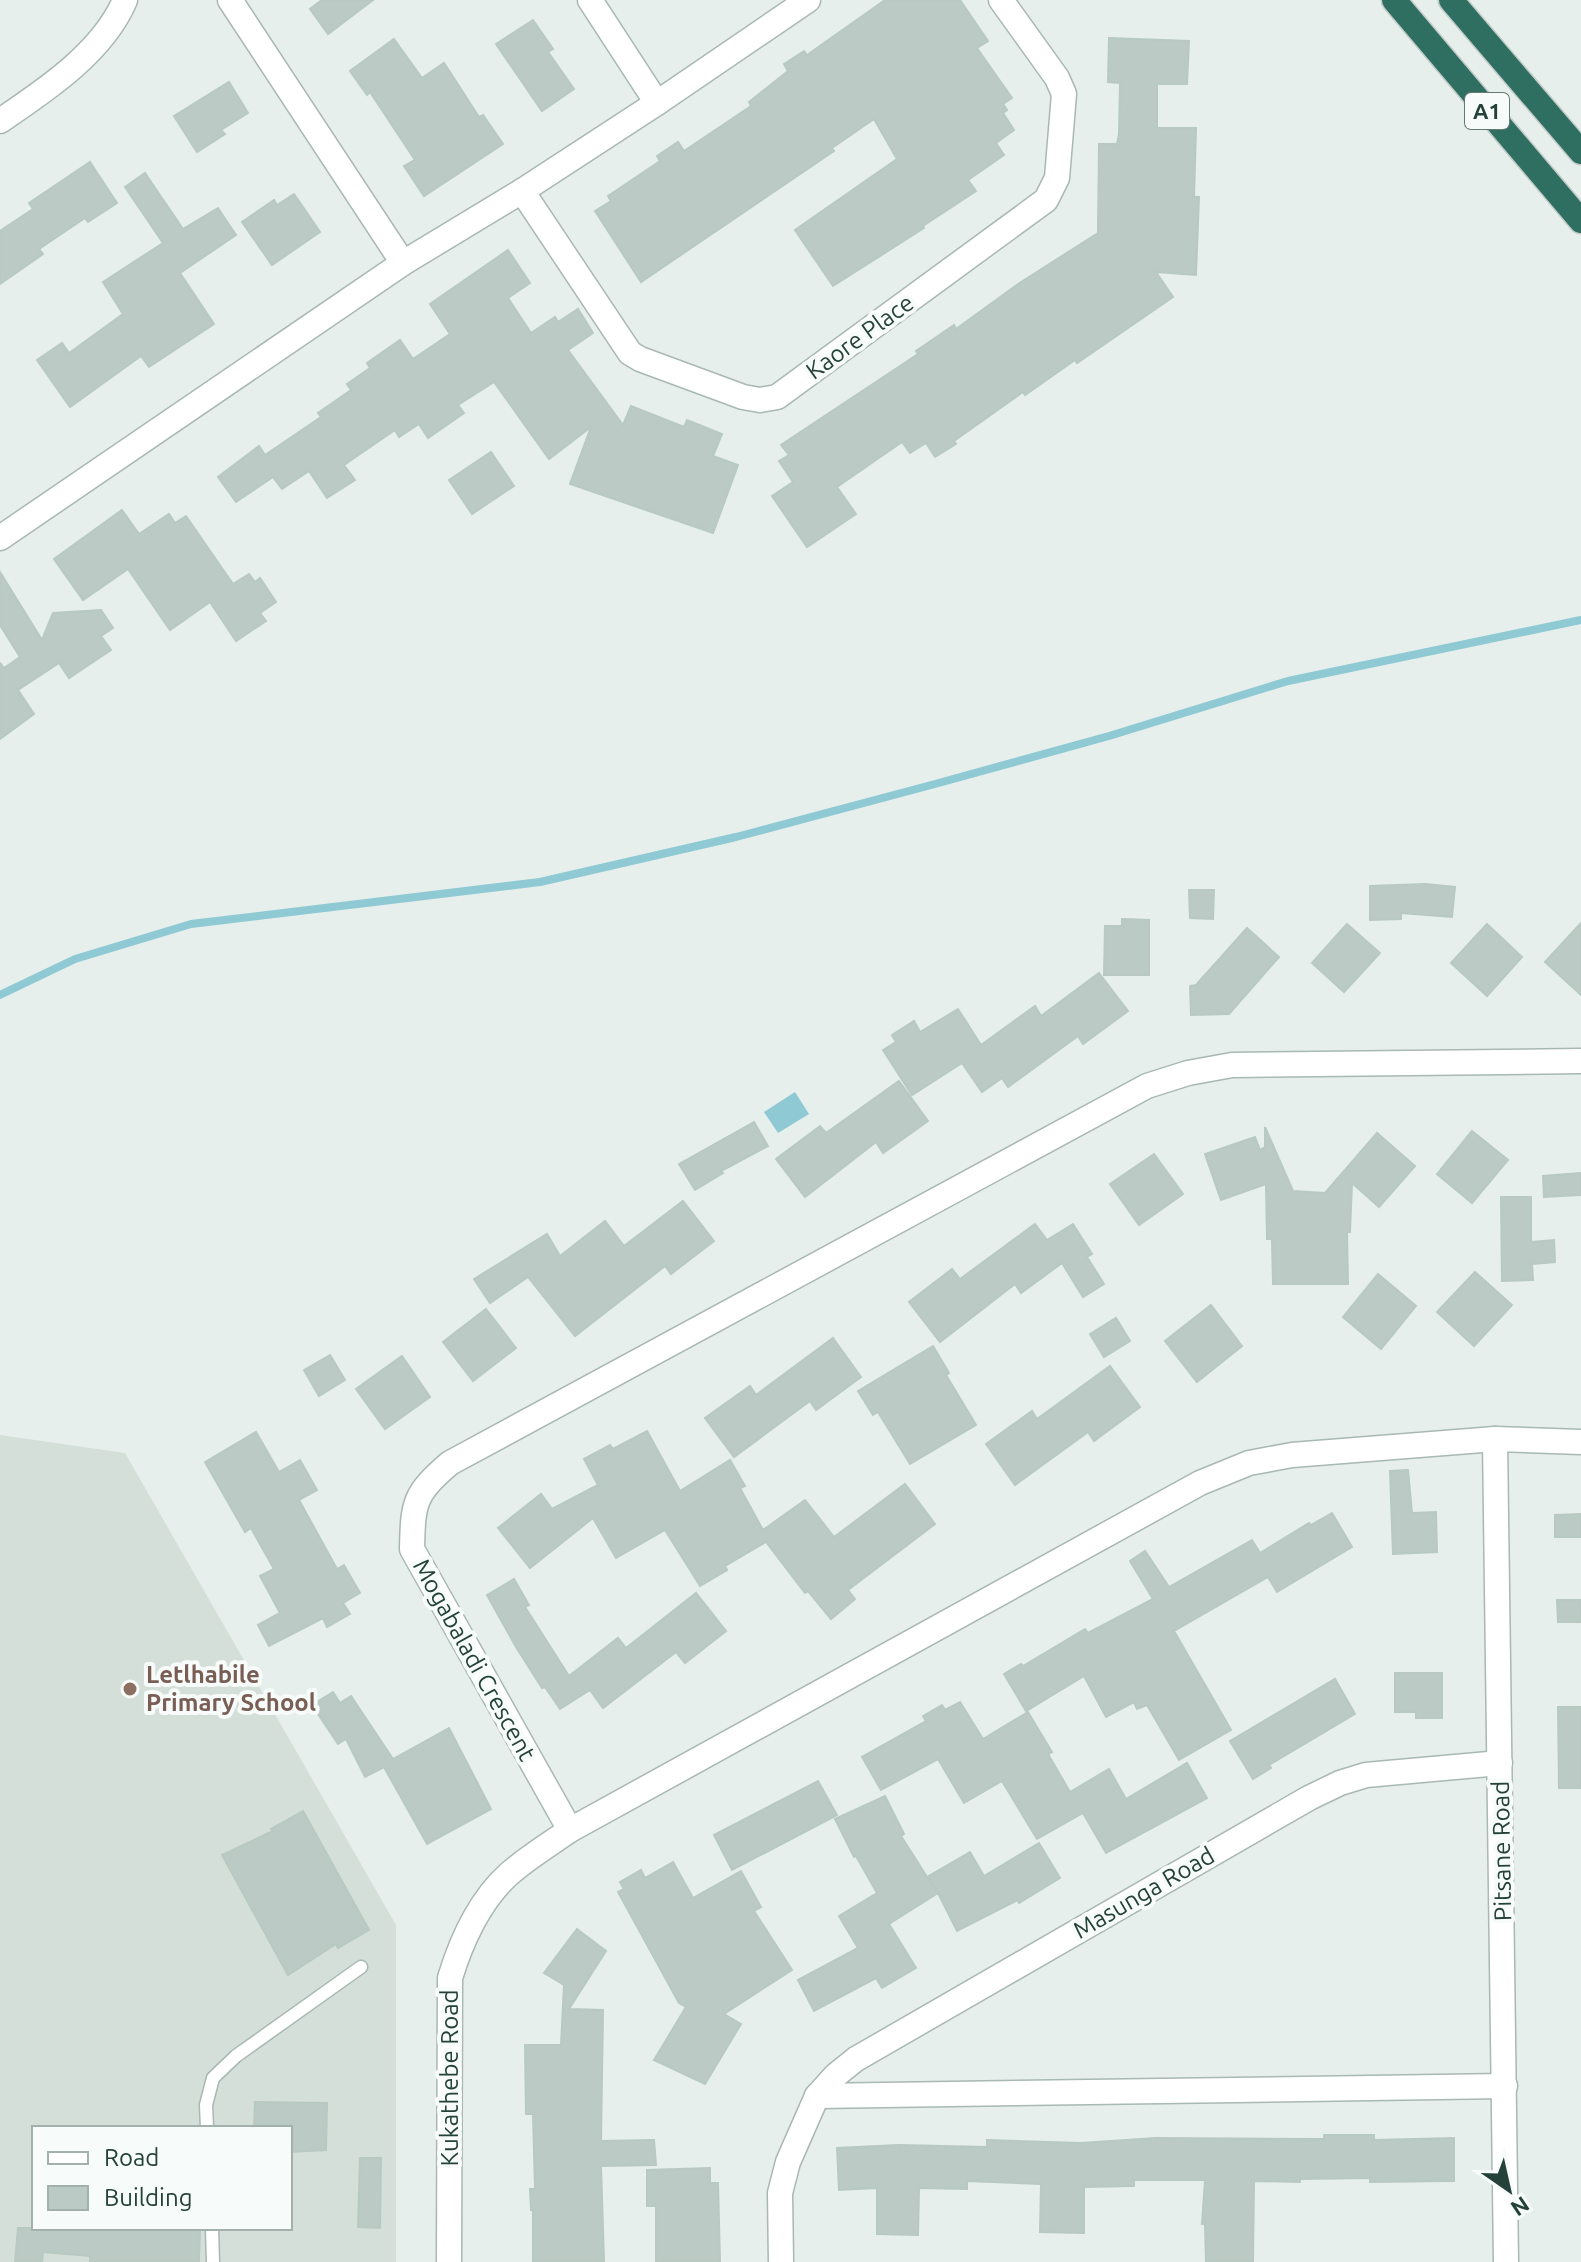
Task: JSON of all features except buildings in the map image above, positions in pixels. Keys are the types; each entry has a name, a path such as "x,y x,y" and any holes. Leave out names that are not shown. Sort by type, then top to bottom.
{"highway":[{"name":"A1","path":"1394,0 1581,221"},
{"name":"A1","path":"1451,0 1581,152"}],"street":[{"path":"0,121 61,80 96,43 125,0"},
{"path":"230,0 403,263"},
{"path":"590,0 657,103"},
{"path":"0,538 403,263 522,191 808,0"},
{"name":"Kaore Place","path":"522,191 630,353 743,397 760,400 777,397 1046,200 1057,178 1064,94 1057,78 1001,0"},
{"name":"Mogabaladi Crescent","path":"570,1830 412,1549 413,1512 425,1484 450,1463 1147,1086 1188,1073 1232,1065 1581,1061"},
{"name":"Kukathebe Road","path":"449,2262 450,1978 460,1946 507,1876 570,1830 1200,1483 1249,1463 1292,1455 1495,1439 1581,1442"},
{"name":"Pitsane Road","path":"1495,1439 1506,2262"},
{"name":"Masunga Road","path":"817,2096 856,2059 1319,1793 1366,1775 1500,1763"},
{"path":"781,2262 780,2193 788,2162 817,2096 1505,2086"}],"lane":[{"path":"207,2126 206,2105 213,2078 236,2056 361,1967"},
{"path":"212,2230 213,2262"}],"shaded area":[{"name":"Letlhabile Primary School","path":"0,1435 125,1453 396,1925 396,2262 0,2262"}],"water":[{"path":"795,1092 809,1114 778,1133 764,1112"}],"waterway":[{"path":"0,995 75,959 191,924 540,882 736,837 935,784 1109,736 1288,681 1581,620"}],"place":[{"name":"Letlhabile Primary School","path":"130,1689"}]}
